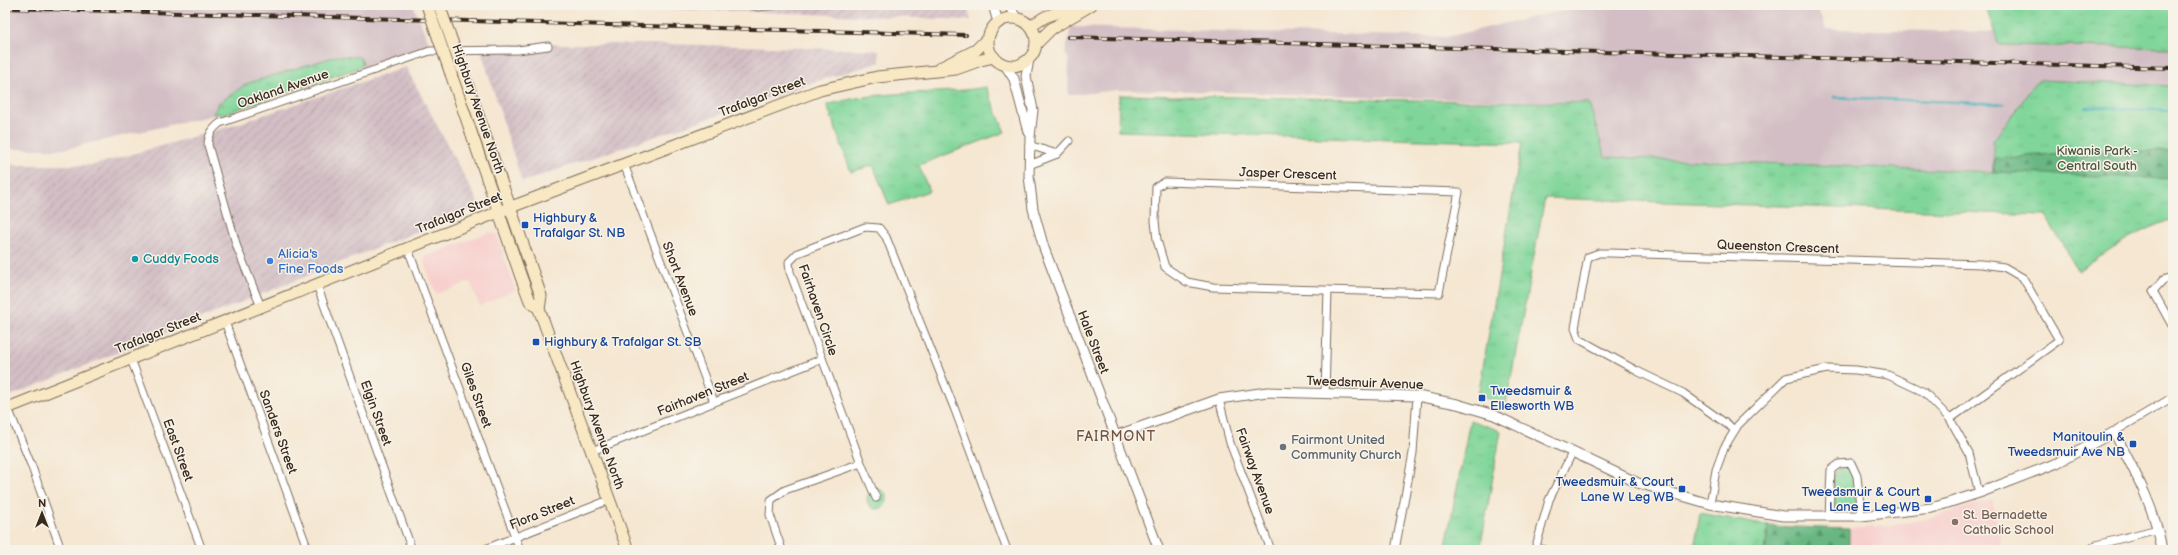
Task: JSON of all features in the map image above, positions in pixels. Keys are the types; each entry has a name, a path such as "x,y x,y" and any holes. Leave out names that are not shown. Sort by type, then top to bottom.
{"main road":[{"name":"Highbury Avenue North","path":"427,5 498,213 530,301 539,309 628,550"},
{"name":"Highbury Avenue North","path":"439,5 541,296 539,309"},
{"path":"1031,26 1045,17 1078,5"},
{"path":"1037,43 1051,29 1091,5"},
{"path":"1007,18 1016,18 1024,20 1031,26 1036,34 1037,43 1035,52 1029,59 1018,65 1005,65 994,57 988,45 988,38 992,29 998,22 1007,18"},
{"name":"Trafalgar Street","path":"932,72 976,50 988,38"},
{"name":"Trafalgar Street","path":"7,409 511,207 820,90 877,78 956,69 980,60 994,57"}],"street":[{"path":"751,5 758,7 776,5"},
{"path":"993,5 998,22"},
{"path":"1009,5 1016,18"},
{"name":"Oakland Avenue","path":"261,307 237,247 208,144 208,139 214,128 227,120 430,51 518,50 548,46"},
{"name":"Hale Street","path":"1029,59 1026,76 1033,110 1029,164 1033,209 1044,248 1159,550"},
{"name":"Hale Street","path":"1005,65 1014,80 1030,141"},
{"path":"1030,141 1057,154"},
{"path":"1029,164 1057,154 1068,141"},
{"name":"Short Avenue","path":"624,164 714,402"},
{"name":"Jasper Crescent","path":"1165,182 1458,192 1439,292 1328,290 1213,287 1187,282 1165,267 1157,240 1155,221 1156,187 1165,182"},
{"name":"Fairhaven Circle","path":"876,498 861,463 822,359 790,272 788,262 798,253 865,227 878,228 886,238 950,396 1007,550"},
{"name":"Giles Street","path":"408,248 520,550"},
{"name":"Queenston Crescent","path":"1735,430 1683,393 1637,371 1579,339 1575,328 1588,258 1599,253 1610,253 1981,264 2004,267 2023,278 2059,340 1950,419"},
{"path":"2173,277 2163,280 2153,292 2173,327"},
{"name":"Elgin Street","path":"317,285 412,550"},
{"path":"1325,394 1328,290"},
{"name":"Sanders Street","path":"225,322 308,550"},
{"name":"East Street","path":"131,359 202,550"},
{"name":"Fairhaven Street","path":"592,451 822,359"},
{"path":"1710,504 1716,470 1724,448 1738,425 1786,378 1827,369 1856,370 1888,375 1924,392 1950,419 1969,453 1979,492"},
{"name":"Tweedsmuir Avenue","path":"1115,436 1219,399 1268,392 1417,396 1458,404 1494,415 1638,483 1710,504 1783,516 1861,516 1932,508 2057,463 2114,432 2173,397"},
{"path":"1395,550 1413,453 1417,396"},
{"name":"Fairway Avenue","path":"1219,399 1230,443 1271,550"},
{"path":"7,409 32,467 61,550"},
{"path":"2114,432 2139,480 2158,529 2162,550"},
{"path":"1546,550 1535,549 1549,500 1572,453"},
{"path":"782,550 770,515 771,500 785,490 861,463"},
{"path":"1829,516 1831,470 1839,464 1851,463 1857,476 1861,516"},
{"name":"Flora Street","path":"483,550 609,500"},
{"path":"2090,550 2096,545 2158,529"}],"shaded area":[{"path":"5,5 413,5 430,45 218,114 65,149 5,149"},
{"path":"571,5 966,5 971,20"},
{"path":"1586,5 1816,5 1826,29 1996,32 1999,45 2173,48 2173,86 2038,81 1993,141 1994,172 1605,157 1589,103 1187,91 1117,90 1068,94 1069,60 1065,53 1071,27 1446,37"},
{"path":"479,44 663,44 879,50 880,62 817,81 522,182"},
{"path":"406,67 480,206 5,398 5,165 94,165 231,126"},
{"path":"490,232 497,234 515,290 480,306 470,282 436,294 424,262 425,257"},
{"name":"St. Bernadette Catholic School","path":"1992,499 2002,550 1849,550 1849,529 1891,526 1934,517"}],"green space":[{"path":"1985,5 2173,5 2173,48 1999,45"},
{"path":"336,56 360,57 363,64 358,68 224,114 213,114 219,103 246,84"},
{"name":"Kiwanis Park - Central South","path":"2038,80 2173,86 2173,219 2135,235 2112,248 2078,271 2045,215 1545,198 1506,404 1478,396 1522,143 1118,131 1119,95 1589,103 1605,157 1994,172 1993,141"},
{"path":"986,87 1005,132 919,165 929,191 889,205 873,165 851,172 827,105 866,97 966,90"},
{"path":"2084,151 2173,151 2173,179 1994,172 1995,159"},
{"path":"1470,420 1501,431 1480,550 1445,550"},
{"path":"1845,467 1849,468 1853,476 1855,487 1855,508 1845,511 1836,508 1832,490 1835,471"},
{"path":"877,489 884,492 887,499 884,506 877,509 870,506 867,499 870,492"},
{"path":"1700,513 1768,526 1765,550 1694,550"},
{"path":"1768,526 1849,529 1849,550 1766,550"}],"waterway":[{"path":"1834,97 2004,104"},
{"path":"2086,107 2173,111"}],"railway":[{"path":"5,8 966,35"},
{"path":"1068,37 2173,68"}],"place":[{"name":"Highbury & Trafalgar St. NB","path":"525,225"},
{"name":"Cuddy Foods","path":"135,259"},
{"name":"Alicia's Fine Foods","path":"270,261"},
{"name":"Highbury & Trafalgar St. SB","path":"536,342"},
{"name":"Tweedsmuir & Ellesworth WB","path":"1482,398"},
{"name":"Manitoulin & Tweedsmuir Ave NB","path":"2133,444"},
{"name":"Fairmont United Community Church","path":"1283,447"},
{"name":"Tweedsmuir & Court Lane W Leg WB","path":"1682,489"},
{"name":"Tweedsmuir & Court Lane E Leg WB","path":"1928,499"},
{"name":"St. Bernadette Catholic School","path":"1955,522"}],"district":[{"name":"FAIRMONT","path":"1116,436"}]}
